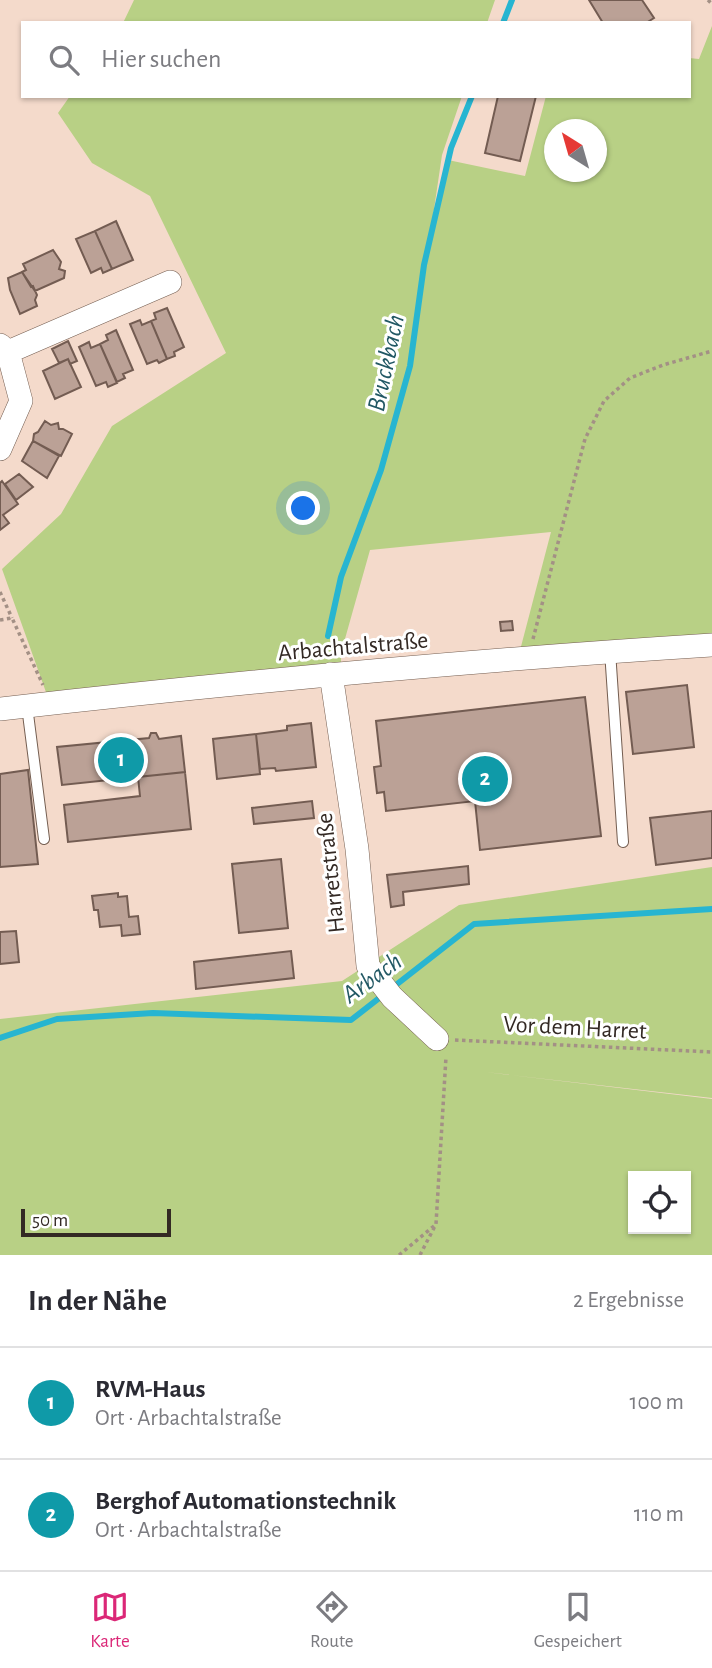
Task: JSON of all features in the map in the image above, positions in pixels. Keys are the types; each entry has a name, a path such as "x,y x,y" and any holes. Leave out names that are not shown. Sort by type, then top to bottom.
{"street":[{"path":"0,449 21,401 4,349 170,282"},
{"name":"Arbachtalstraße","path":"0,709 331,674 712,645"},
{"name":"Harretstraße","path":"331,674 357,849 368,966 392,997 437,1039"}],"lane":[{"path":"610,651 623,842"},
{"path":"27,706 44,839"}],"path":[{"path":"708,0 712,4"},
{"path":"527,657 538,625 585,439 604,401 630,378 712,351"},
{"path":"0,592 39,673 50,703"},
{"path":"0,620 12,618"},
{"path":"420,1255 436,1224 448,1060 437,1039"},
{"name":"Vor dem Harret","path":"437,1039 712,1052"},
{"path":"399,1255 436,1224"}],"green space":[{"path":"134,0 495,0 488,21 124,21"},
{"path":"712,26 712,645 518,658 551,532 370,550 341,653 341,674 47,695 2,569 61,514 112,426 226,353 150,196 92,163 58,113 69,98 461,98 442,155 429,243 448,160 525,176 545,98 691,98 691,58 699,59"},
{"path":"712,867 712,1098 485,1072 712,1099 712,1255 0,1255 0,1019 342,981 459,905"}],"building":[{"path":"589,0 642,0 654,18 649,21 602,21"},
{"path":"498,98 536,98 520,161 485,153"},
{"path":"116,221 133,260 112,269 95,231"},
{"path":"95,231 112,269 103,273 101,268 91,273 76,239"},
{"path":"53,250 61,262 59,269 65,271 64,278 35,291 22,272 26,270 23,264"},
{"path":"22,272 37,295 37,306 20,314 8,278"},
{"path":"167,308 184,347 174,352 175,356 167,359 151,321 156,319 154,313"},
{"path":"140,320 142,325 151,321 167,359 147,364 130,324"},
{"path":"116,330 133,370 123,374 125,378 117,382 100,344 108,340 106,335"},
{"path":"68,341 77,361 70,364 68,359 59,363 52,349"},
{"path":"89,342 91,348 100,344 117,383 108,387 106,382 96,386 79,347"},
{"path":"68,359 81,387 55,399 43,371"},
{"path":"45,421 51,425 58,423 59,429 72,434 61,456 33,441 34,434"},
{"path":"33,441 59,456 47,478 22,461"},
{"path":"19,474 33,487 16,500 5,484"},
{"path":"2,481 18,504 3,515 9,523 0,530 0,483"},
{"path":"512,621 513,630 501,631 500,622"},
{"path":"687,685 694,747 633,754 626,692"},
{"path":"585,697 601,836 480,850 475,801 386,811 384,792 377,793 374,767 381,766 376,721"},
{"path":"311,723 316,767 276,771 275,768 260,769 256,734 287,730 287,726"},
{"path":"151,733 156,733 159,739 181,736 185,772 62,785 57,747 149,738"},
{"path":"256,734 260,774 217,779 213,739"},
{"path":"28,770 38,864 0,867 0,774"},
{"path":"185,772 191,829 68,842 64,805 140,796 138,777"},
{"path":"312,801 314,818 254,824 252,808"},
{"path":"712,811 712,858 656,865 650,818"},
{"path":"281,859 288,928 239,933 232,864"},
{"path":"468,866 469,884 403,892 404,905 391,907 387,875"},
{"path":"118,893 118,897 127,896 129,917 138,916 140,934 122,936 121,925 100,927 98,910 94,910 92,896"},
{"path":"16,931 19,962 0,964 0,932"},
{"path":"291,951 294,978 196,989 194,962"}],"waterway":[{"name":"Bruckbach","path":"504,21 512,0"},
{"name":"Bruckbach","path":"328,636 341,577 381,470 410,366 424,265 451,148 471,98"},
{"name":"Arbach","path":"0,1038 57,1019 153,1013 351,1020 474,924 712,909"}],"place":[{"name":"RVM-Haus","path":"121,760"},
{"name":"Berghof Automationstechnik","path":"485,779"}]}
